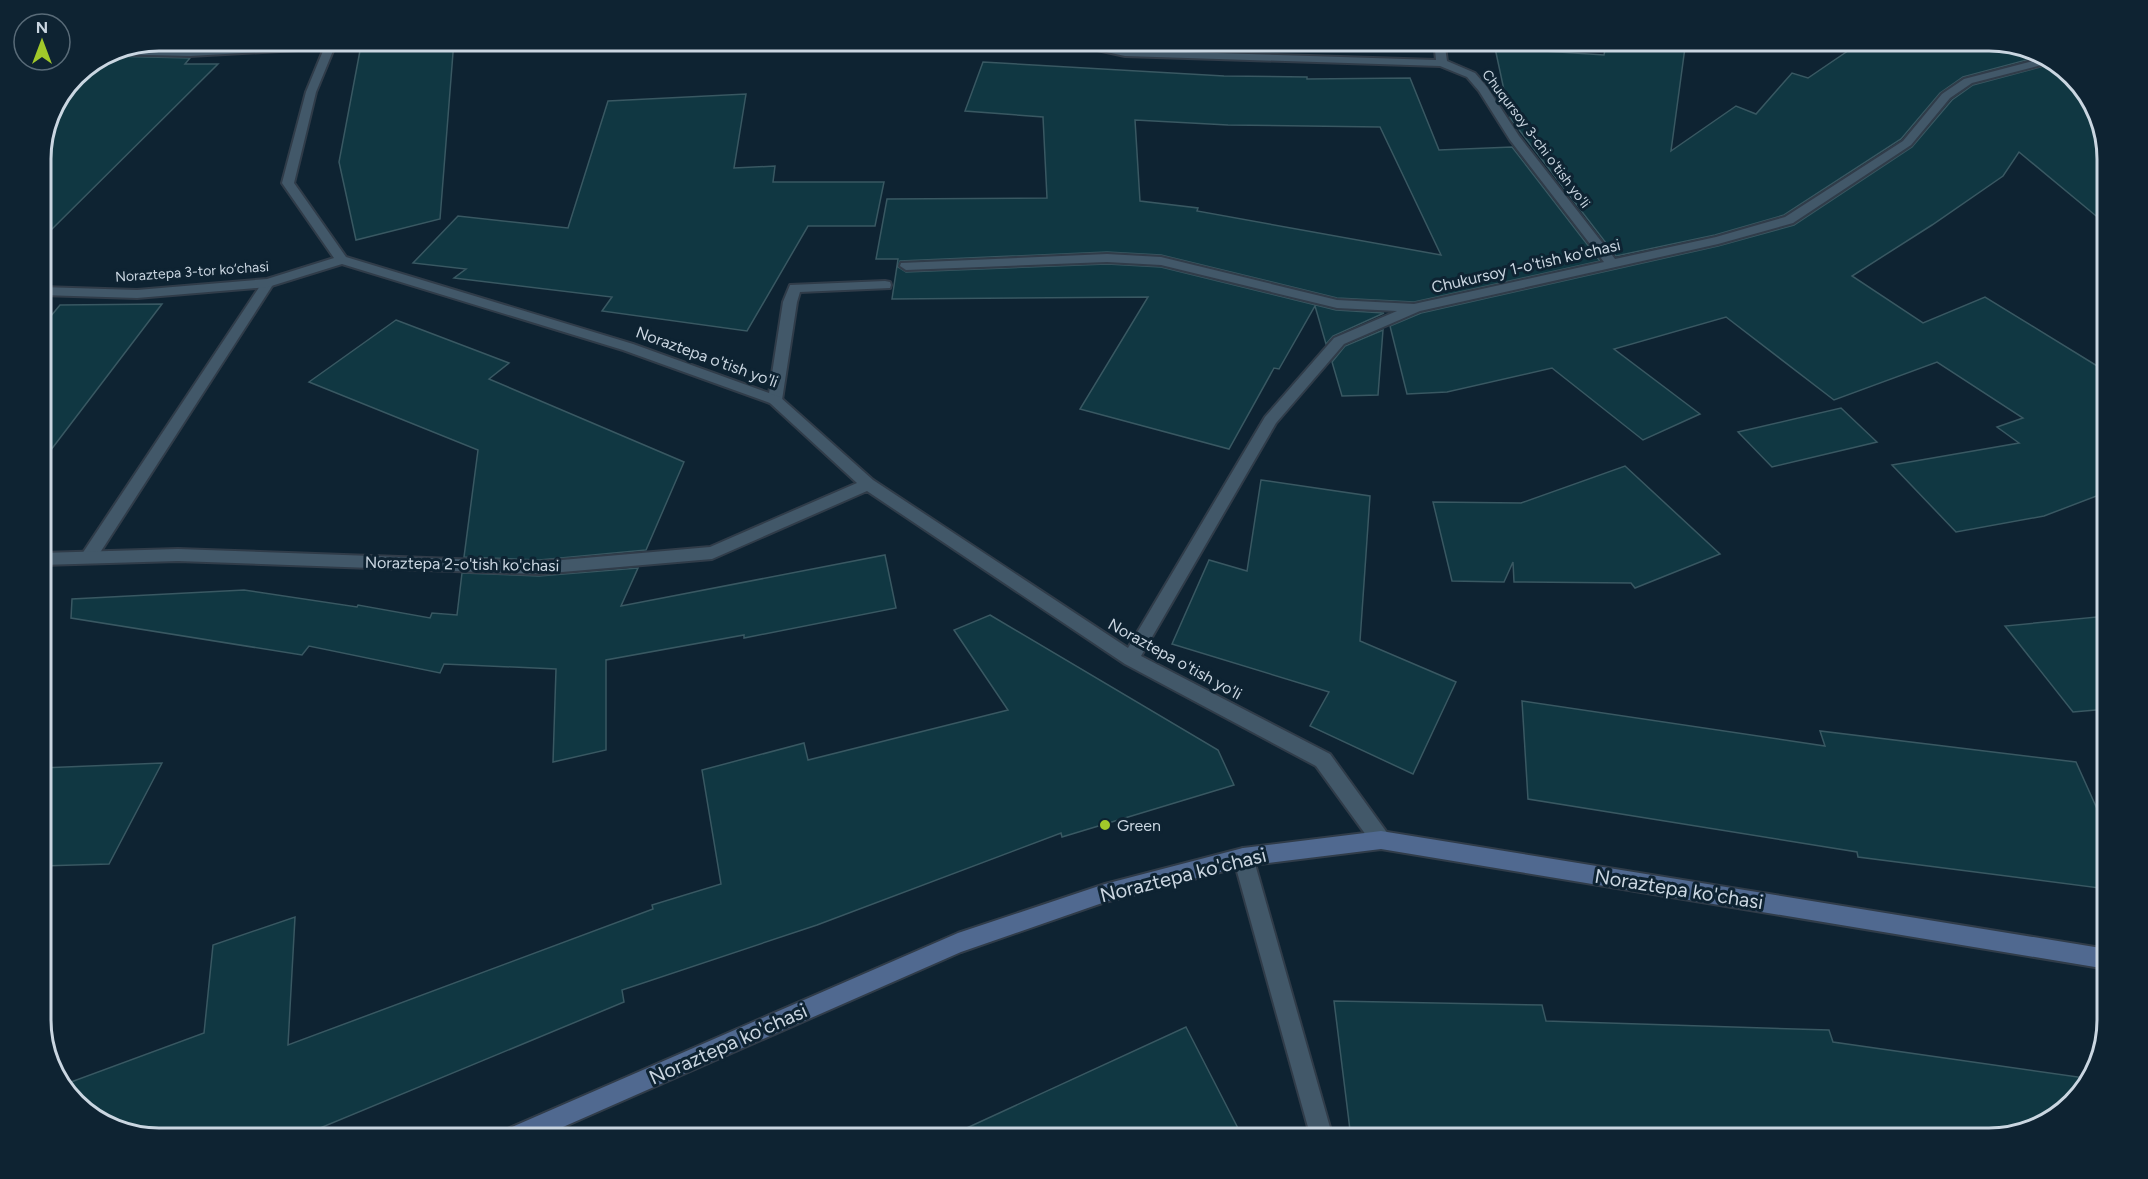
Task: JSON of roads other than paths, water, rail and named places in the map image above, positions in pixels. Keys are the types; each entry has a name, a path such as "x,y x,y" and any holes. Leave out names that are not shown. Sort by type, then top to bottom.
{"main road":[{"name":"Noraztepa ko'chasi","path":"536,1128 958,943 1105,893 1243,856 1382,840 2097,957"}],"street":[{"path":"142,52 218,51"},
{"path":"326,51 311,92 288,183 342,260"},
{"path":"1114,51 1442,63 1440,51"},
{"name":"Chukursoy 1-o'tish ko'chasi","path":"1131,659 1270,420 1339,341 1416,308 1611,262 1718,240 1790,220 1907,143 1946,96 1968,81 2038,62"},
{"name":"Chuqursoy 3-chi o'tish yo'li","path":"1442,63 1471,75 1483,89 1514,138 1611,262"},
{"path":"906,266 1107,258 1161,261 1337,304 1416,308"},
{"name":"Noraztepa 3-tor ko‘chasi","path":"51,291 137,294 268,283 342,260"},
{"name":"Noraztepa o'tish yo'li","path":"342,260 628,347 775,400 868,484 1131,659 1323,760 1382,840"},
{"path":"88,558 268,283"},
{"path":"775,400 790,302 795,288 885,285"},
{"name":"Noraztepa 2-o'tish ko'chasi","path":"51,560 178,555 539,568 712,553 868,484"},
{"path":"1243,856 1319,1128"}],"place":[{"name":"Green","path":"1105,825"}]}
